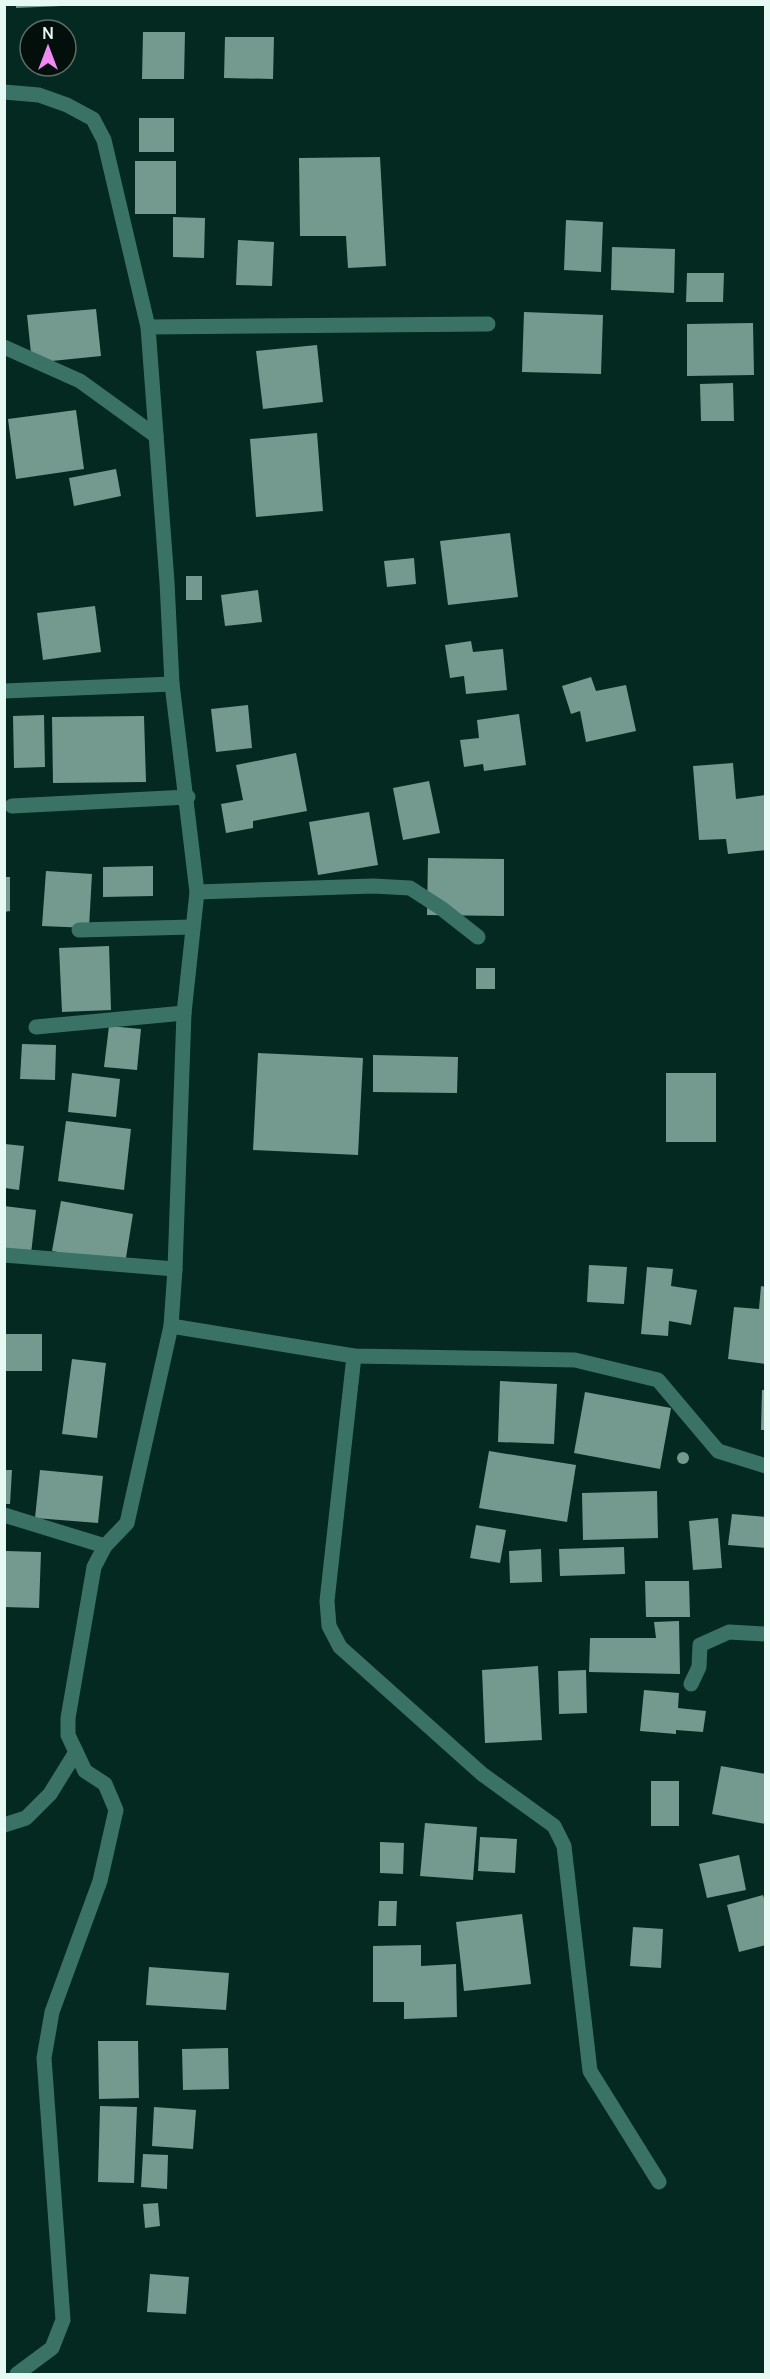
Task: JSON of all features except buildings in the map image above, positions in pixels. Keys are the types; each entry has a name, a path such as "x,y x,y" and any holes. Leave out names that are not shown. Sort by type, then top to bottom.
{"street":[{"path":"4,92 39,95 67,105 93,119 104,140 148,327 167,582 172,684 188,797 197,892 184,1012 171,1326 127,1523 105,1546 94,1567 68,1718 68,1735 85,1771 105,1784 116,1810 100,1881 52,2012 44,2058 63,2320 52,2348 18,2374"},
{"path":"148,327 488,324"},
{"path":"4,347 80,381 156,436"},
{"path":"4,691 172,684"},
{"path":"12,806 188,797"},
{"path":"197,892 374,886 410,888 441,908 478,937"},
{"path":"79,930 192,927"},
{"path":"36,1027 184,1012"},
{"path":"4,1255 175,1269"},
{"path":"171,1326 354,1356 575,1360 658,1380 718,1451 765,1466"},
{"path":"354,1356 327,1601 329,1626 340,1647 482,1774 554,1826 564,1846 590,2071 659,2182"},
{"path":"4,1515 105,1546"},
{"path":"691,1684 699,1667 700,1645 729,1632 765,1634"},
{"path":"4,1825 26,1818 50,1794 76,1752"}]}
